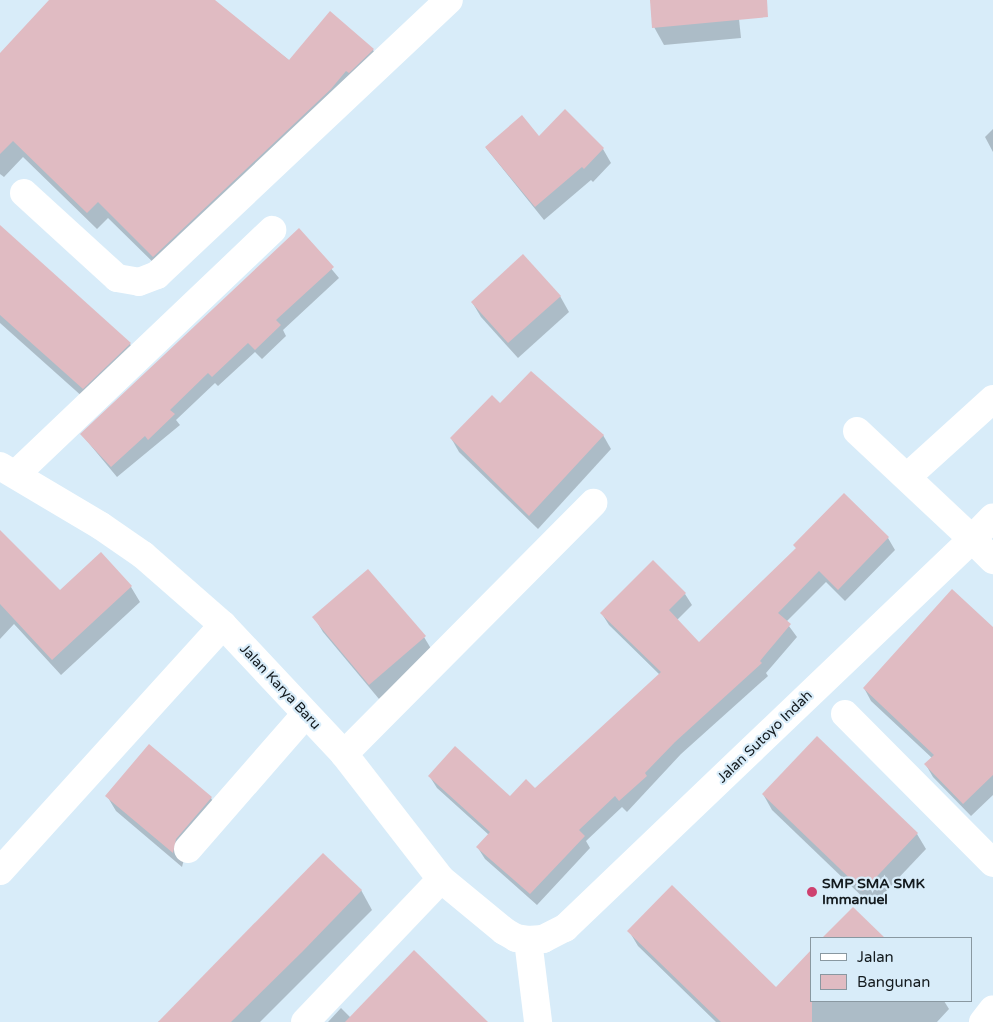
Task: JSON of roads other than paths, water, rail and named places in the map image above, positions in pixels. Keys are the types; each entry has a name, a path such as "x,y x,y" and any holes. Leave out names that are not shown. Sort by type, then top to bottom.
{"street":[{"path":"24,193 117,278 139,282 157,275 449,0"},
{"path":"8,470 272,230"},
{"path":"907,477 993,399"},
{"path":"858,431 993,560"},
{"name":"Jalan Karya Baru","path":"8,470 142,555 223,625 305,715 344,754 441,879 504,931 516,938 528,940"},
{"path":"344,754 593,503"},
{"name":"Jalan Sutoyo Indah","path":"528,940 543,939 565,928 993,518"},
{"path":"0,870 223,625"},
{"path":"846,714 993,863"},
{"path":"188,849 305,715"},
{"path":"305,1022 441,879"},
{"path":"528,940 538,1022"},
{"path":"983,1022 993,1009"}],"place":[{"name":"SMP SMA SMK Immanuel","path":"812,892"}]}
